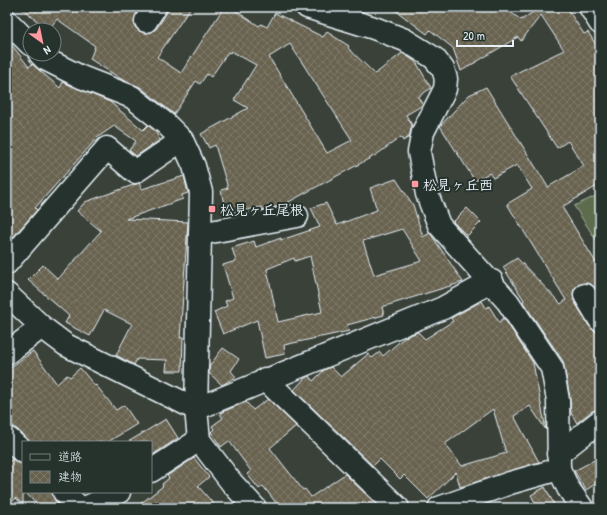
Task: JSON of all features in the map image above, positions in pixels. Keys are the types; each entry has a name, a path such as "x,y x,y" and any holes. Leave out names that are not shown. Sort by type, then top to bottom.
{"street":[{"path":"307,7 374,28 405,40 434,58 443,70 446,78 445,89 423,132 419,152 427,194 439,225 492,282 516,313 552,368 558,400 559,462 568,488 582,508"},
{"path":"590,7 600,24"},
{"path":"7,22 22,36"},
{"path":"51,62 81,77 132,97 166,124 182,140 194,166 201,192 196,409 198,440 232,484 255,508"},
{"path":"7,263 106,148 135,172 182,140"},
{"path":"200,234 297,216"},
{"path":"7,294 42,327 66,345 196,409 265,379 443,308 492,282"},
{"path":"585,295 600,320"},
{"path":"7,353 42,327"},
{"path":"265,379 398,508"},
{"path":"439,508 510,483 559,462 600,421"},
{"path":"152,470 198,440"},
{"path":"65,493 80,508"},
{"path":"86,508 117,493"}],"green space":[{"path":"600,194 600,246 574,206"}],"building":[{"path":"20,7 68,7 66,10 73,13 75,10 79,13 83,7 140,7 134,21 135,27 139,31 146,33 152,32 157,28 166,14 167,7 191,7 157,57 181,73 224,7 230,7 259,26 261,24 267,27 275,13 323,37 327,32 349,46 348,48 375,74 402,53 416,62 431,88 418,97 423,105 406,115 412,125 409,137 403,141 401,137 376,155 283,205 263,210 262,207 226,214 221,190 228,188 215,145 209,148 201,134 248,108 234,100 256,65 231,51 230,53 228,52 211,77 207,74 200,84 196,81 174,114 140,87 121,79 90,59 95,46 57,19 55,22 38,22","holes":["290,44 352,140 327,153 269,57"]},
{"path":"391,7 504,7 521,20 538,9 536,7 566,7 584,34 588,32 600,51 600,191 597,186 562,207 600,269 600,296 591,284 585,283 578,285 574,289 573,295 574,301 589,326 594,331 600,332 600,409 592,411 577,423 571,413 570,398 563,361 523,302 524,300 503,267 517,258 561,304 566,300 507,204 532,189 517,165 493,178 489,173 475,181 440,126 469,95 486,87 548,187 584,166 568,141 557,148 510,76 564,50 541,15 521,41 518,37 461,71 453,48 430,30 427,34"},
{"path":"7,39 22,58 22,62 25,62 29,67 32,64 60,88 63,82 110,102 143,130 148,125 155,131 160,140 136,156 129,150 136,141 114,126 98,137 35,208 37,210 7,244"},
{"path":"184,176 188,193 182,195 183,199 126,219 188,222 180,338 183,337 182,371 166,371 167,360 137,359 134,365 116,355 132,324 104,310 90,336 65,323 69,316 28,280 43,265 58,279 101,231 77,211 85,202 139,183 142,189"},
{"path":"396,179 413,205 423,237 430,233 463,282 382,307 384,315 347,325 349,331 284,345 285,354 265,358 257,320 223,334 214,312 227,306 225,301 233,298 223,265 236,261 232,248 254,241 256,247 320,227 311,208 326,203 337,225 377,210 370,188","holes":["402,229 422,261 374,275 363,241","310,256 322,312 278,322 267,269 294,258 295,261"]},
{"path":"467,208 481,222 467,236 453,222"},
{"path":"482,301 486,308 489,306 499,322 504,318 533,363 546,430 530,406 514,416 539,462 460,487 456,472 428,499 404,475 400,479 380,459 373,466 294,390 305,378 309,376 313,381 324,370 331,367 341,377 368,354 372,358 380,352 383,356 405,337 418,332 425,339 453,321 451,318","holes":["493,409 506,453 462,466 445,444"]},
{"path":"223,348 239,359 231,371 236,377 222,385 209,373 210,365"},
{"path":"33,351 57,384 67,375 70,377 80,368 116,410 124,405 137,424 110,441 30,441 8,421 13,417 7,408 7,370"},
{"path":"268,399 296,426 270,448 303,490 305,489 311,497 345,474 380,508 280,508 263,486 259,489 247,474 251,471 229,441 221,447 211,432 214,429 212,426 223,418 220,414 222,412 246,402 253,410"},
{"path":"166,419 178,438 152,455 152,441 130,441"},
{"path":"600,457 600,481 586,490 574,471"},
{"path":"194,458 209,477 198,486 217,508 135,508 163,486 162,484 169,478 167,476"},
{"path":"12,459 22,464 23,506 16,498 7,507 7,463"},
{"path":"545,487 556,508 538,508 531,495"},
{"path":"26,493 52,493 55,501 62,508 40,508"}],"place":[{"name":"松見ヶ丘西","path":"415,184"},
{"name":"松見ヶ丘尾根","path":"212,209"}]}
